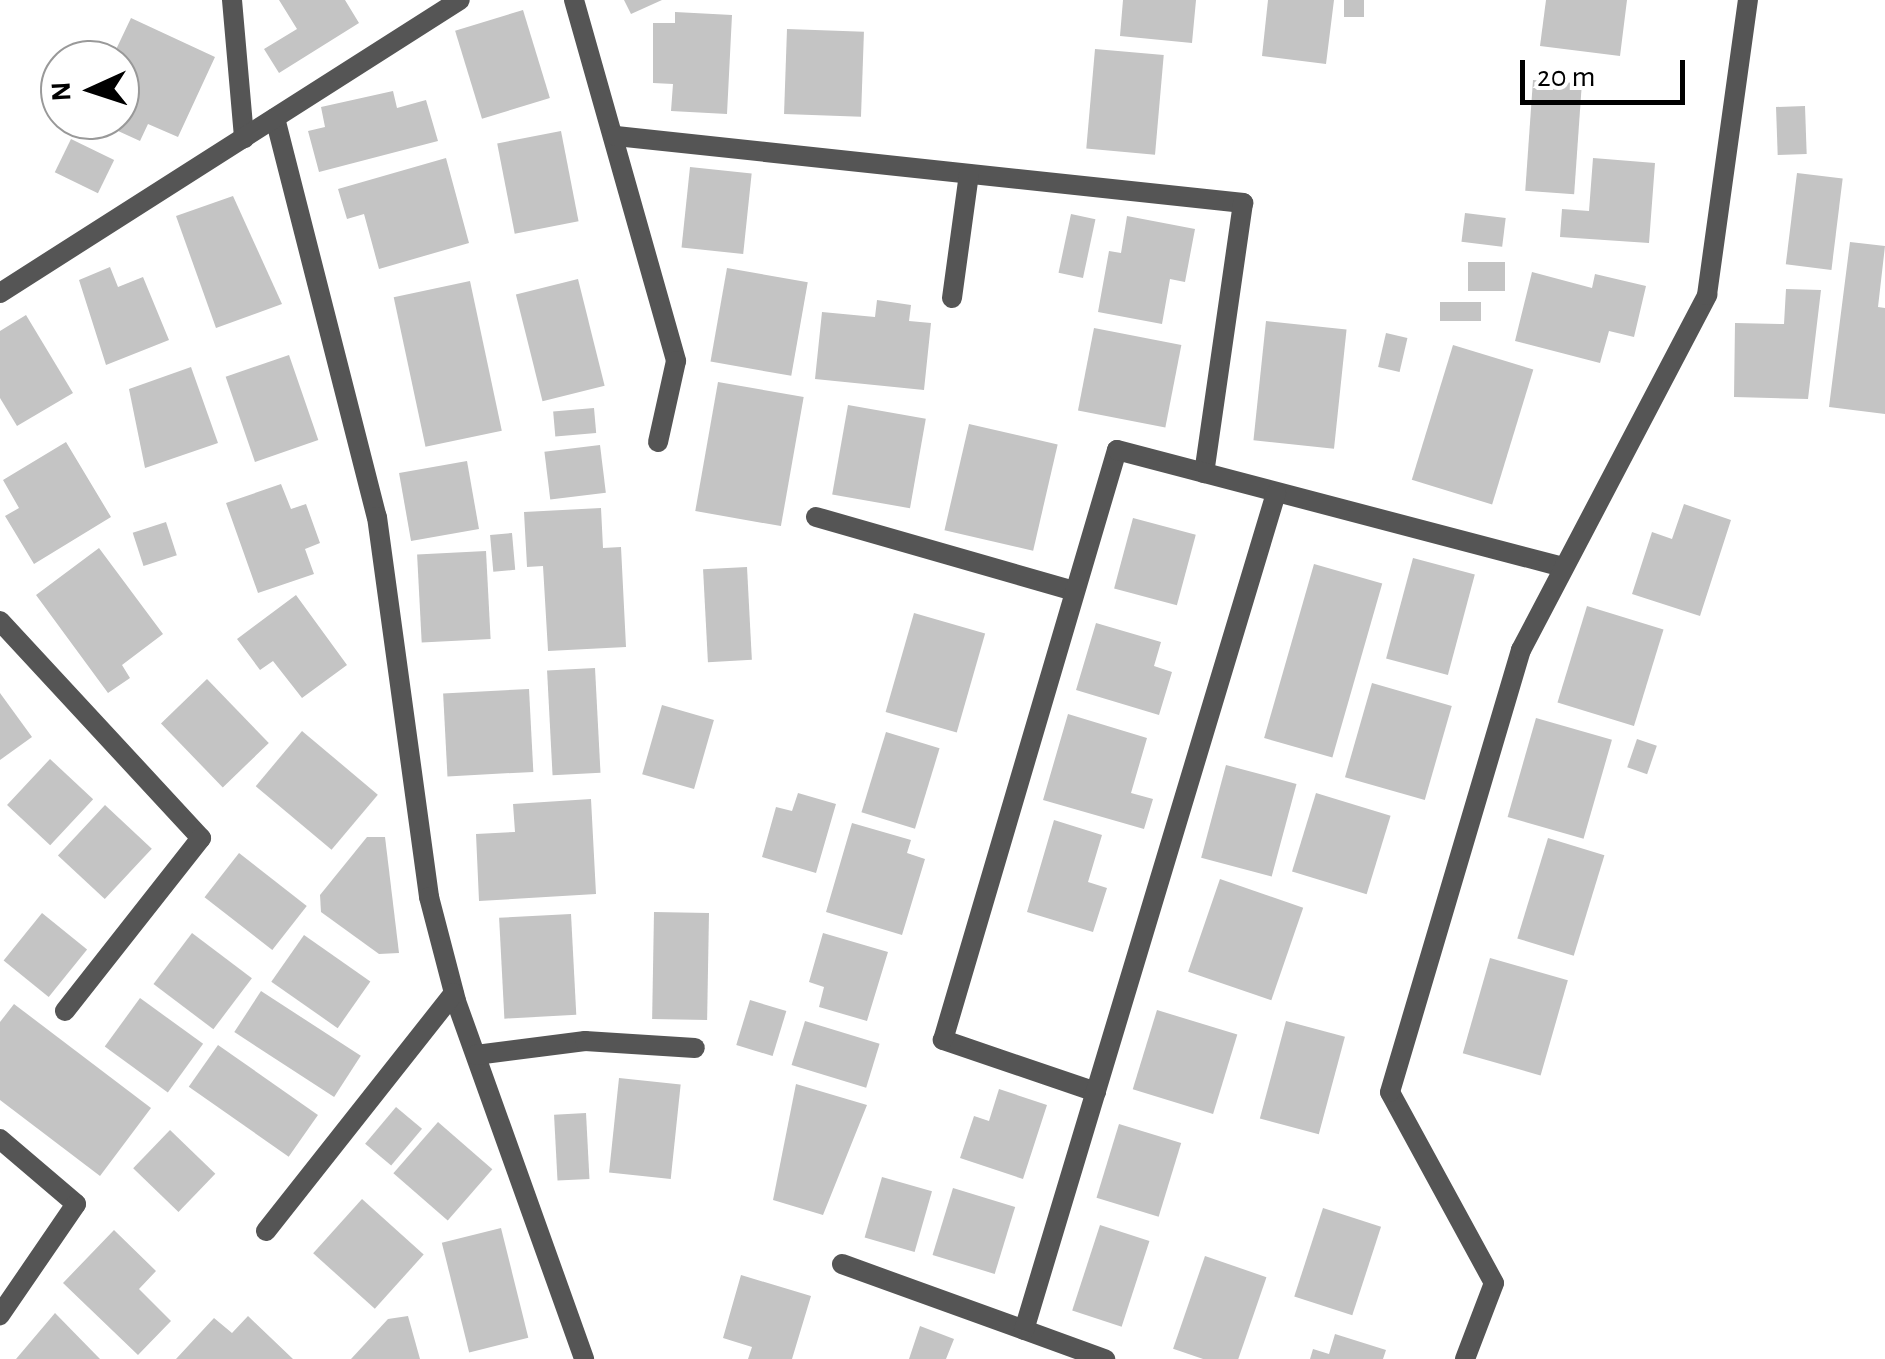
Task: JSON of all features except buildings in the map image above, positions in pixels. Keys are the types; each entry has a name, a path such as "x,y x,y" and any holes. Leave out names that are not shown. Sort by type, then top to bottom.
{"street":[{"path":"232,0 244,138"},
{"path":"0,293 460,0"},
{"path":"574,0 616,136 676,361 658,442"},
{"path":"1465,1359 1494,1283 1390,1092 1521,650 1707,295 1748,0"},
{"path":"275,118 377,517 428,896 454,993 584,1359"},
{"path":"616,136 1243,203 1204,473"},
{"path":"952,298 968,174"},
{"path":"1096,1092 942,1040 1117,450 1564,567"},
{"path":"1024,1330 1276,492"},
{"path":"816,517 1074,591"},
{"path":"0,621 201,838 66,1011"},
{"path":"266,1231 454,993"},
{"path":"476,1056 586,1041 695,1048"},
{"path":"0,1139 76,1204 0,1315"},
{"path":"842,1264 1104,1359"}]}
